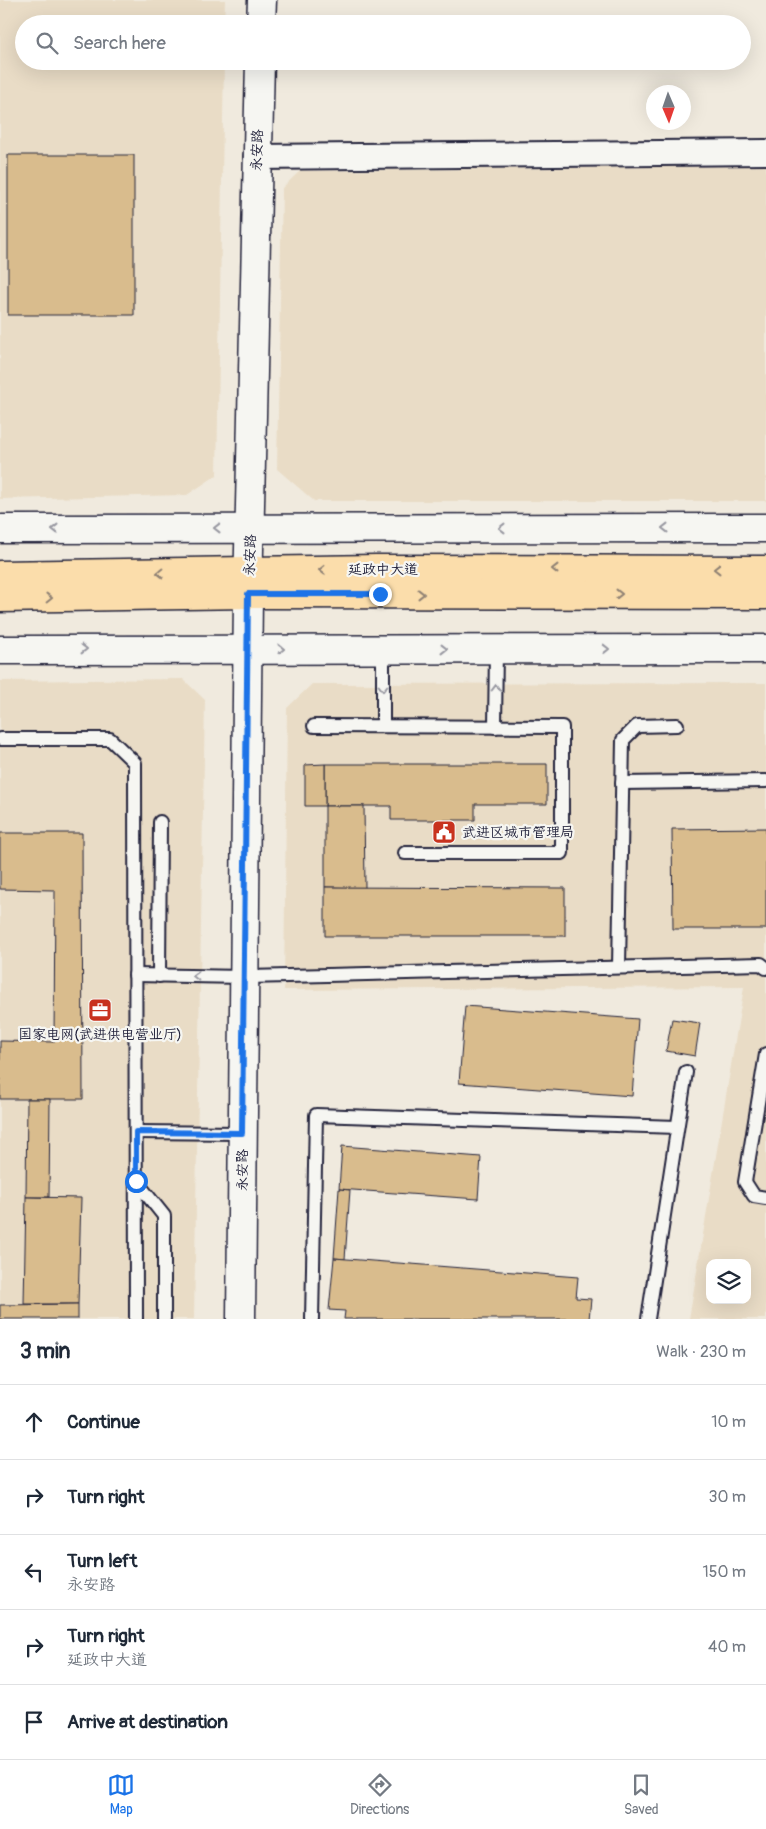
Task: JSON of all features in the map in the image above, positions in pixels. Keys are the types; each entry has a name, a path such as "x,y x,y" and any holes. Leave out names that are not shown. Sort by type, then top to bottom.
{"main road":[{"name":"延政中大道","path":"0,598 249,583 766,570"},
{"name":"延政中大道","path":"0,575 766,595"}],"street":[{"path":"262,0 262,15"},
{"name":"永安路","path":"241,1319 249,583 256,157 260,70"},
{"path":"256,157 766,152"},
{"path":"0,529 251,527 766,528"},
{"path":"0,650 766,649"}],"lane":[{"path":"383,649 383,726"},
{"path":"495,727 496,649"},
{"path":"619,968 623,740 637,726 677,725"},
{"path":"314,726 562,727 562,853 405,853"},
{"path":"0,739 110,739 135,763 136,1319"},
{"path":"622,783 766,781"},
{"path":"159,976 160,822"},
{"path":"135,975 244,977 761,964 766,968"},
{"path":"766,1054 745,1182 754,1196 766,1198"},
{"path":"648,1319 686,1072"},
{"path":"312,1319 316,1115 677,1128"},
{"path":"136,1132 242,1133"},
{"path":"136,1181 164,1216 164,1319"}],"shaded area":[{"path":"0,0 225,0 224,15 15,15 15,70 224,70 217,475 187,495 0,499"},
{"path":"766,166 766,501 314,501 277,469 282,188 300,171"},
{"name":"国家电网(武进供电营业厅)","path":"183,679 205,700 194,1319 0,1319 0,681"},
{"path":"766,683 766,1319 689,1319 744,987 284,990 287,708 312,684"}],"building":[{"path":"8,155 134,155 134,315 8,315"},
{"path":"325,764 547,764 547,804 475,804 475,820 391,820 391,806 325,806"},
{"path":"325,764 325,806 305,806 305,765"},
{"path":"325,806 364,806 365,888 325,887"},
{"path":"766,828 766,929 673,929 672,829"},
{"path":"0,833 82,833 83,1099 0,1099 0,1041 54,1042 55,890 0,889"},
{"path":"325,887 565,888 565,936 325,936"},
{"path":"465,1006 638,1019 632,1096 459,1083"},
{"path":"672,1019 700,1023 695,1056 666,1051"},
{"path":"27,1099 50,1099 49,1197 26,1197"},
{"path":"342,1146 481,1157 478,1199 339,1189"},
{"path":"339,1189 350,1190 345,1259 334,1258"},
{"path":"26,1197 81,1198 78,1304 24,1304"},
{"path":"334,1258 578,1277 576,1298 591,1299 589,1319 344,1319 345,1311 329,1310"},
{"path":"78,1304 78,1319 0,1319 0,1305"}],"place":[{"name":"武进区城市管理局","path":"444,832"},
{"name":"国家电网(武进供电营业厅)","path":"100,1010"}],"route":[{"path":"136,1181 136,1132 242,1133 249,649 248,594 380,594"}]}
